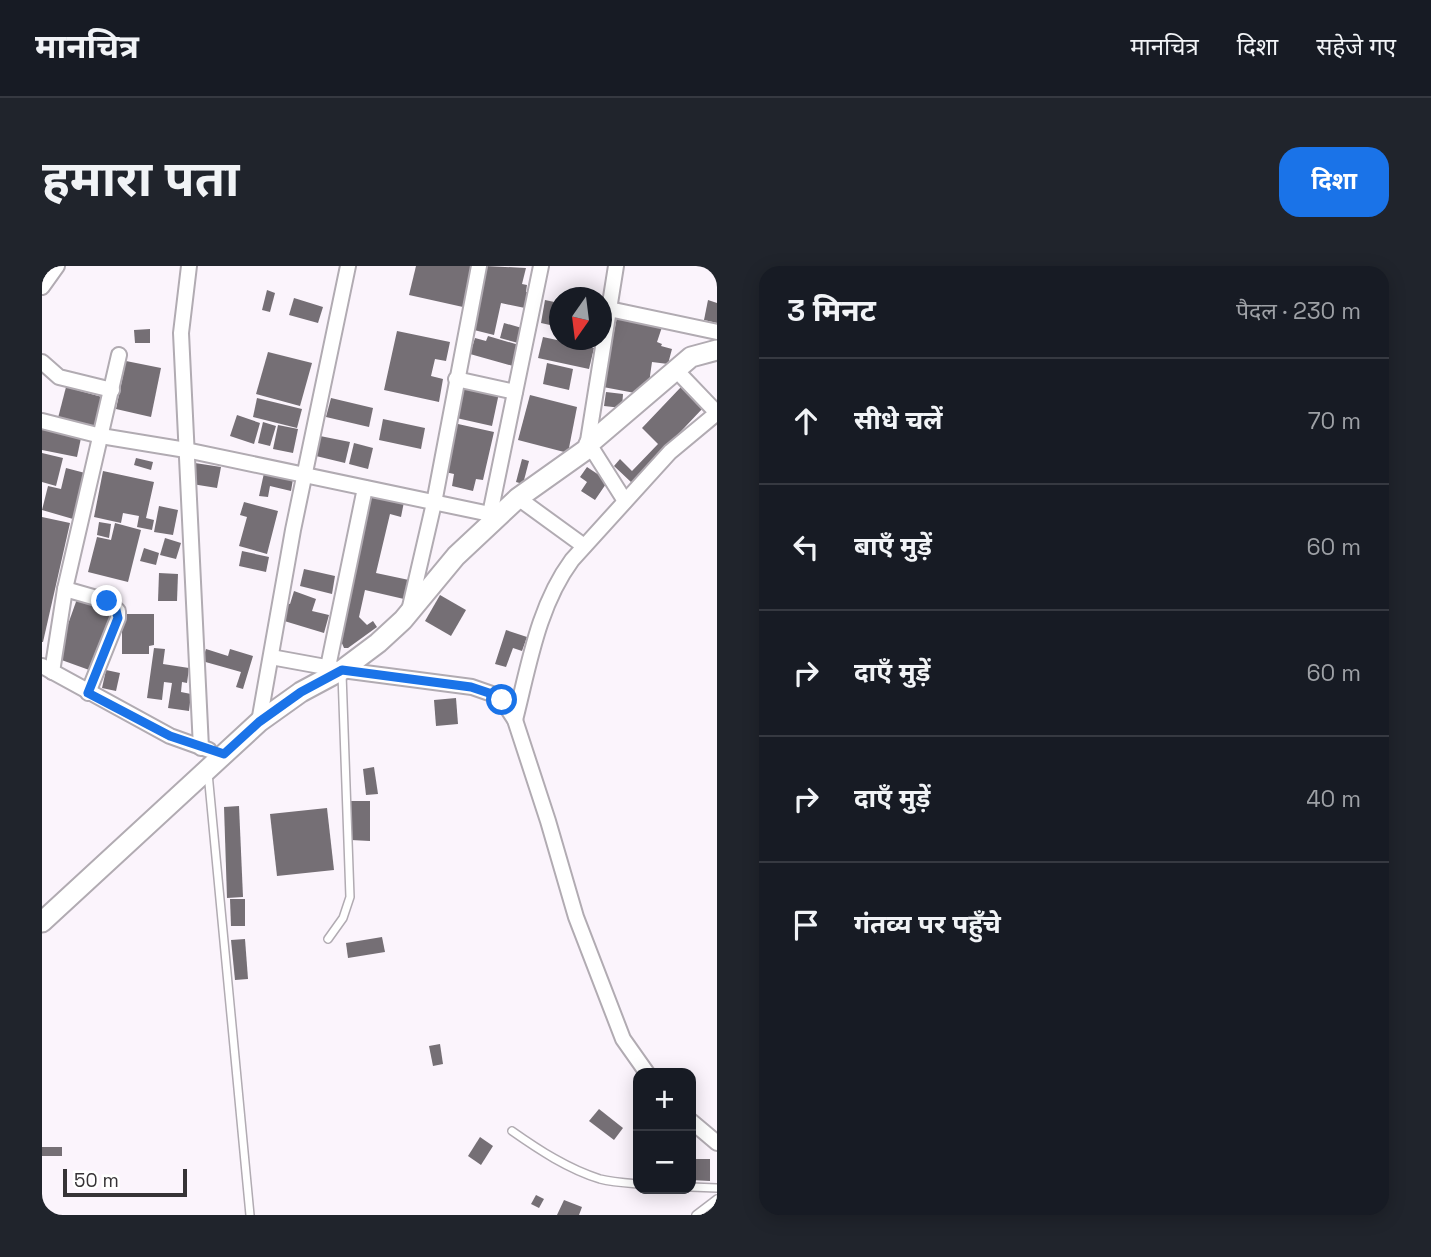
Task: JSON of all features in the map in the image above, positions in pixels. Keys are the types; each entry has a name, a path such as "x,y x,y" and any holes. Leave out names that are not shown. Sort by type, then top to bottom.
{"main road":[{"path":"42,922 259,722 335,669 378,643 492,518 588,446 691,357 717,350"}],"street":[{"path":"42,287 57,266"},
{"path":"189,266 181,333 201,748"},
{"path":"259,722 304,475 348,266"},
{"path":"409,612 434,503 479,266"},
{"path":"42,421 102,436 186,450 365,488 492,518 541,266"},
{"path":"612,291 616,266"},
{"path":"612,310 717,332"},
{"path":"603,350 588,446 625,502"},
{"path":"119,355 47,669 170,736 224,754"},
{"path":"42,362 59,377 71,382 111,390"},
{"path":"515,720 547,600 558,579 584,546 684,438 717,413 676,370"},
{"path":"456,379 515,392"},
{"path":"335,669 365,488"},
{"path":"518,498 584,546"},
{"path":"65,589 107,601 118,611 118,618 88,693"},
{"path":"271,657 335,669 471,687 502,700 515,720 576,917 623,1039 643,1068"},
{"path":"696,1125 717,1143"}],"lane":[{"path":"328,940 343,918 350,897 335,669"},
{"path":"207,770 250,1215"},
{"path":"512,1131 574,1168 601,1179 633,1183"},
{"path":"696,1187 717,1188"},
{"path":"696,1215 717,1199"}],"building":[{"path":"416,266 472,266 463,307 409,295"},
{"path":"485,266 526,268 522,284 527,285 526,292 529,292 525,308 501,303 494,335 470,329"},
{"path":"267,290 275,293 270,312 262,310"},
{"path":"294,298 323,307 318,323 289,315"},
{"path":"545,300 549,301 549,325 541,323"},
{"path":"708,300 717,303 717,323 704,320"},
{"path":"617,317 662,327 657,342 672,349 668,364 652,362 649,383 635,393 603,387"},
{"path":"504,323 522,328 518,343 500,338"},
{"path":"150,329 150,343 135,343 134,330"},
{"path":"397,331 450,342 446,361 435,359 431,376 443,379 439,402 384,390"},
{"path":"488,336 519,345 513,366 470,354 475,338 486,341"},
{"path":"543,337 549,338 549,350 594,350 589,369 538,358"},
{"path":"268,352 312,363 300,406 256,394"},
{"path":"126,361 161,368 151,417 116,409"},
{"path":"547,363 573,369 569,390 543,384"},
{"path":"459,384 499,393 492,426 452,417"},
{"path":"66,387 102,397 94,428 58,418"},
{"path":"681,387 703,408 632,483 614,466 620,459 632,471 658,444 642,428"},
{"path":"606,392 623,394 622,408 604,406"},
{"path":"530,395 577,407 568,453 518,440"},
{"path":"257,398 302,409 297,428 253,417"},
{"path":"331,398 373,408 369,427 326,417"},
{"path":"237,415 260,423 254,444 230,436"},
{"path":"383,419 425,428 421,449 379,440"},
{"path":"263,422 276,426 270,446 258,443"},
{"path":"449,422 494,432 483,480 476,479 473,491 452,486 454,474 445,472"},
{"path":"278,425 298,429 293,453 273,449"},
{"path":"42,429 81,438 77,457 42,450"},
{"path":"320,436 350,442 345,463 316,456"},
{"path":"354,443 373,448 368,469 349,464"},
{"path":"42,453 63,458 56,486 42,482"},
{"path":"136,458 153,462 151,470 134,465"},
{"path":"522,459 529,461 523,484 516,482"},
{"path":"195,463 221,467 217,488 192,484"},
{"path":"587,467 608,481 595,500 581,491 587,482 580,477"},
{"path":"66,468 85,473 73,519 42,510 48,486 61,489"},
{"path":"103,471 154,482 146,518 154,520 152,530 137,527 139,516 123,513 121,523 94,517"},
{"path":"264,473 293,479 291,491 270,486 268,497 259,496"},
{"path":"371,492 404,502 401,517 390,514 376,573 409,580 404,599 365,590 359,617 367,625 373,621 377,627 348,648 344,648 341,641"},
{"path":"244,502 278,511 267,554 239,546 247,517 240,515"},
{"path":"159,506 178,510 173,535 154,532"},
{"path":"42,517 70,523 43,642 42,642"},
{"path":"99,522 111,524 109,538 97,535"},
{"path":"115,523 141,530 128,582 88,572 97,537 111,540"},
{"path":"165,538 181,543 176,559 160,555"},
{"path":"144,548 159,553 156,565 140,561"},
{"path":"242,551 269,557 266,572 239,566"},
{"path":"304,569 335,576 332,594 300,586"},
{"path":"159,573 178,574 177,601 158,601"},
{"path":"294,591 316,599 312,611 329,615 324,633 281,620 286,603 290,604"},
{"path":"440,595 466,610 451,636 425,621"},
{"path":"77,599 113,611 92,671 56,658"},
{"path":"122,614 154,614 154,645 149,646 149,654 122,654"},
{"path":"506,630 527,637 522,651 513,648 506,667 495,664"},
{"path":"154,648 165,649 163,664 189,668 187,683 182,682 181,692 191,694 189,711 168,708 172,683 164,682 162,700 147,698"},
{"path":"206,649 228,656 230,649 253,656 243,689 236,687 241,672 202,661"},
{"path":"106,670 120,673 116,691 102,688"},
{"path":"456,698 458,724 436,726 434,700"},
{"path":"374,767 378,794 366,795 363,769"},
{"path":"351,801 370,801 370,841 351,840"},
{"path":"239,806 243,897 227,898 224,807"},
{"path":"327,808 334,870 277,876 270,814"},
{"path":"230,899 245,899 245,926 231,926"},
{"path":"382,937 385,952 348,958 346,943"},
{"path":"245,939 248,979 235,980 231,940"},
{"path":"440,1044 443,1064 433,1066 429,1046"},
{"path":"599,1109 623,1128 614,1140 589,1121"},
{"path":"480,1137 493,1146 481,1165 468,1156"},
{"path":"42,1147 62,1147 62,1156 42,1156"},
{"path":"696,1159 710,1159 710,1181 696,1180"},
{"path":"536,1195 544,1199 539,1208 531,1204"},
{"path":"564,1200 582,1207 579,1215 557,1215"}],"route":[{"path":"107,601 115,606 118,618 88,693 170,736 224,754 259,722 301,692 342,670 471,687 502,700"}]}
